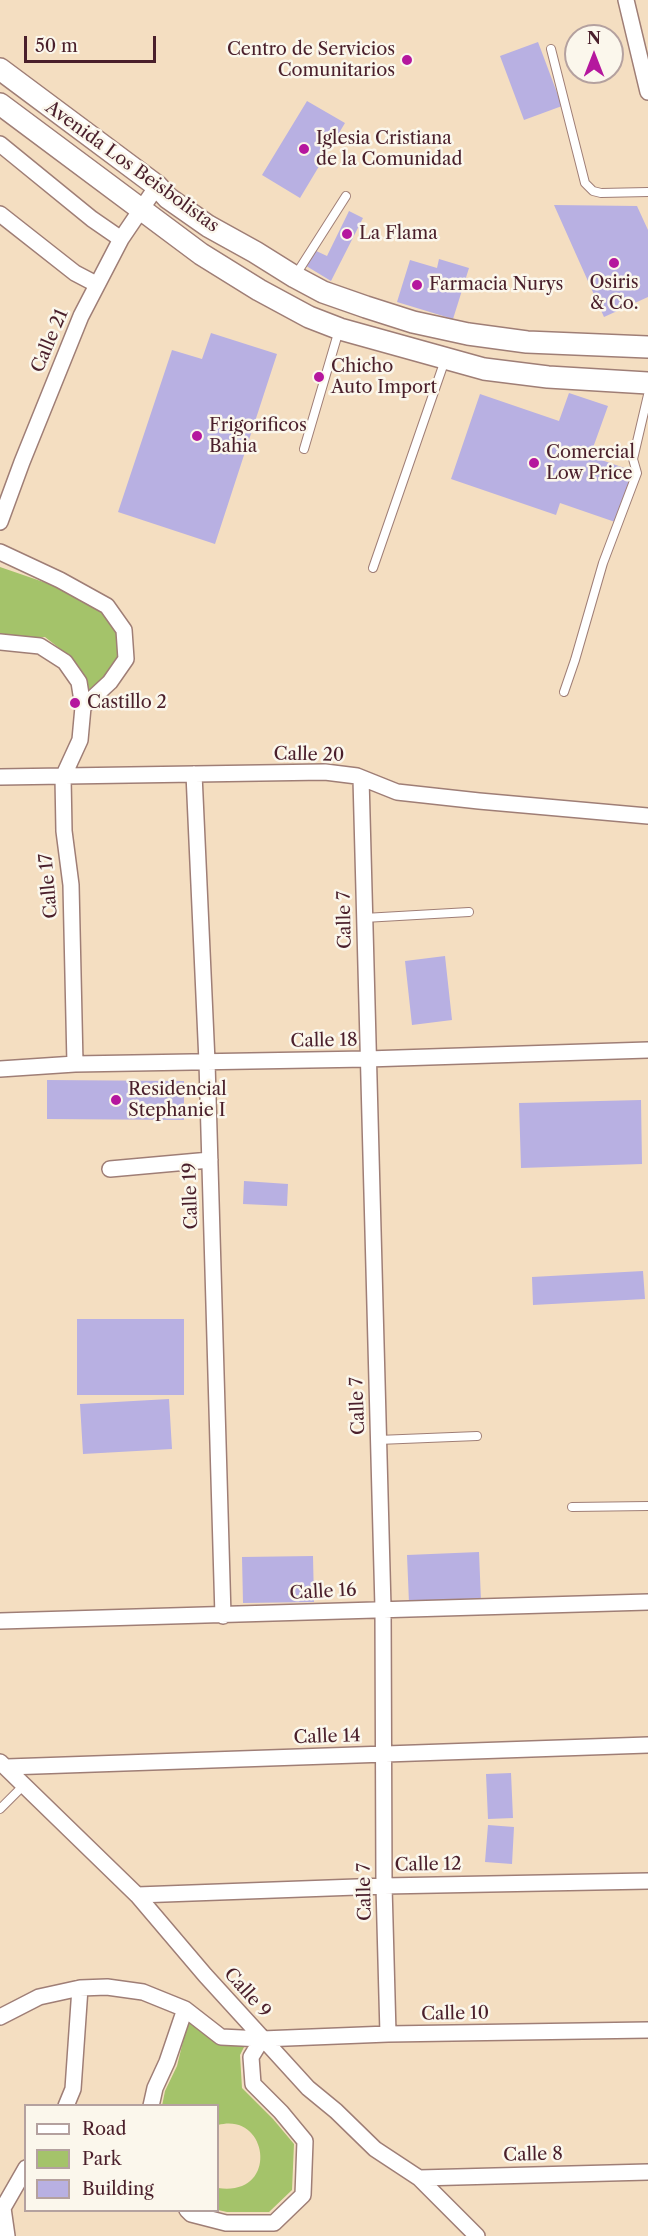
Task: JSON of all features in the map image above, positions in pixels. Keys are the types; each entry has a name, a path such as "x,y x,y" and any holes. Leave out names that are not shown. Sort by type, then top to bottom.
{"main road":[{"name":"Avenida Los Beisbolistas","path":"0,69 208,226 323,292 413,322 468,333 527,342 648,347"},
{"name":"Avenida Los Beisbolistas","path":"0,104 201,254 259,290 309,317 484,369 548,377 648,383"}],"street":[{"path":"626,0 648,92"},
{"path":"0,144 92,219 121,239"},
{"name":"Calle 21","path":"0,522 81,316 121,239 157,186"},
{"path":"0,214 75,273 96,284"},
{"path":"0,552 60,580 107,606 123,630 126,659 110,682 83,707"},
{"name":"Calle 17","path":"0,642 40,646 64,662 78,682 83,707 80,740 63,777 64,831 71,885 75,1064"},
{"name":"Calle 20","path":"0,777 325,772 361,778 397,792 648,816"},
{"name":"Calle 19","path":"194,774 207,1062 223,1616"},
{"name":"Calle 7","path":"361,778 383,1608 384,1886 388,2034"},
{"name":"Calle 18","path":"0,1069 75,1064 367,1059 648,1050"},
{"path":"110,1168 210,1160"},
{"name":"Calle 16","path":"0,1621 648,1602"},
{"name":"Calle 14","path":"3,1765 648,1745"},
{"name":"Calle 9","path":"3,1765 138,1895 262,2039 308,2088 336,2111 375,2149 419,2178 477,2236"},
{"name":"Calle 12","path":"138,1895 384,1886 648,1881"},
{"name":"Calle 10","path":"0,2017 39,1996 80,1988 107,1987 143,1992 185,2009 221,2037 262,2039 388,2034 648,2030"},
{"path":"67,2104 74,2089 80,1988"},
{"path":"151,2104 154,2088 167,2062 185,2009"},
{"path":"188,2212 226,2223 274,2223 303,2194 305,2141 281,2112 253,2084 251,2056 262,2039"},
{"path":"7,2236 3,2208 24,2171"},
{"name":"Calle 8","path":"419,2178 648,2172"}],"lane":[{"path":"551,49 585,183 593,191 601,193 648,192"},
{"path":"295,277 346,196"},
{"path":"304,450 340,328"},
{"path":"373,568 446,359"},
{"path":"564,692 603,562 637,473 633,459 648,394"},
{"path":"364,918 469,912"},
{"path":"378,1440 477,1436"},
{"path":"572,1507 648,1506"},
{"path":"0,1809 24,1785"}],"green space":[{"path":"0,567 58,587 102,611 117,631 119,655 107,674 89,693 86,679 73,659 45,637 0,639"},
{"path":"188,2021 218,2043 245,2045 240,2055 242,2088 294,2144 292,2190 269,2212 219,2210 219,2188 238,2187 251,2180 259,2168 260,2155 257,2141 248,2130 235,2124 219,2125 219,2104 162,2104 165,2091 177,2066"}],"building":[{"path":"538,42 562,106 524,120 500,56"},
{"name":"Iglesia Cristiana de la Comunidad","path":"307,101 345,123 300,198 262,175"},
{"name":"Osiris & Co.","path":"554,205 637,206 648,230 648,297 604,317"},
{"name":"La Flama","path":"349,211 363,218 331,281 303,264 312,249 327,256"},
{"path":"439,259 469,268 453,319 397,302 410,260 437,268"},
{"name":"Frigorificos Bahia","path":"211,333 277,354 215,544 118,512 172,350 202,359"},
{"name":"Comercial Low Price","path":"569,393 608,406 590,456 633,471 615,522 560,503 556,515 451,479 480,394 559,421"},
{"path":"445,956 452,1020 412,1025 405,961"},
{"name":"Residencial Stephanie I","path":"47,1080 184,1081 184,1120 47,1119"},
{"path":"641,1100 642,1164 521,1168 519,1103"},
{"path":"244,1181 288,1184 287,1206 243,1204"},
{"path":"643,1271 645,1299 533,1305 532,1277"},
{"path":"77,1319 184,1319 184,1395 77,1395"},
{"path":"169,1399 172,1449 83,1454 80,1404"},
{"path":"479,1552 481,1601 409,1603 407,1555"},
{"path":"313,1556 314,1602 243,1603 242,1557"},
{"path":"511,1773 513,1818 488,1819 486,1774"},
{"path":"488,1825 514,1827 512,1864 485,1862"}],"place":[{"name":"Centro de Servicios Comunitarios","path":"407,60"},
{"name":"Iglesia Cristiana de la Comunidad","path":"304,149"},
{"name":"La Flama","path":"347,234"},
{"name":"Osiris & Co.","path":"614,263"},
{"name":"Farmacia Nurys","path":"417,285"},
{"name":"Chicho Auto Import","path":"319,377"},
{"name":"Frigorificos Bahia","path":"197,436"},
{"name":"Comercial Low Price","path":"534,463"},
{"name":"Castillo 2","path":"75,703"},
{"name":"Residencial Stephanie I","path":"116,1100"}]}
